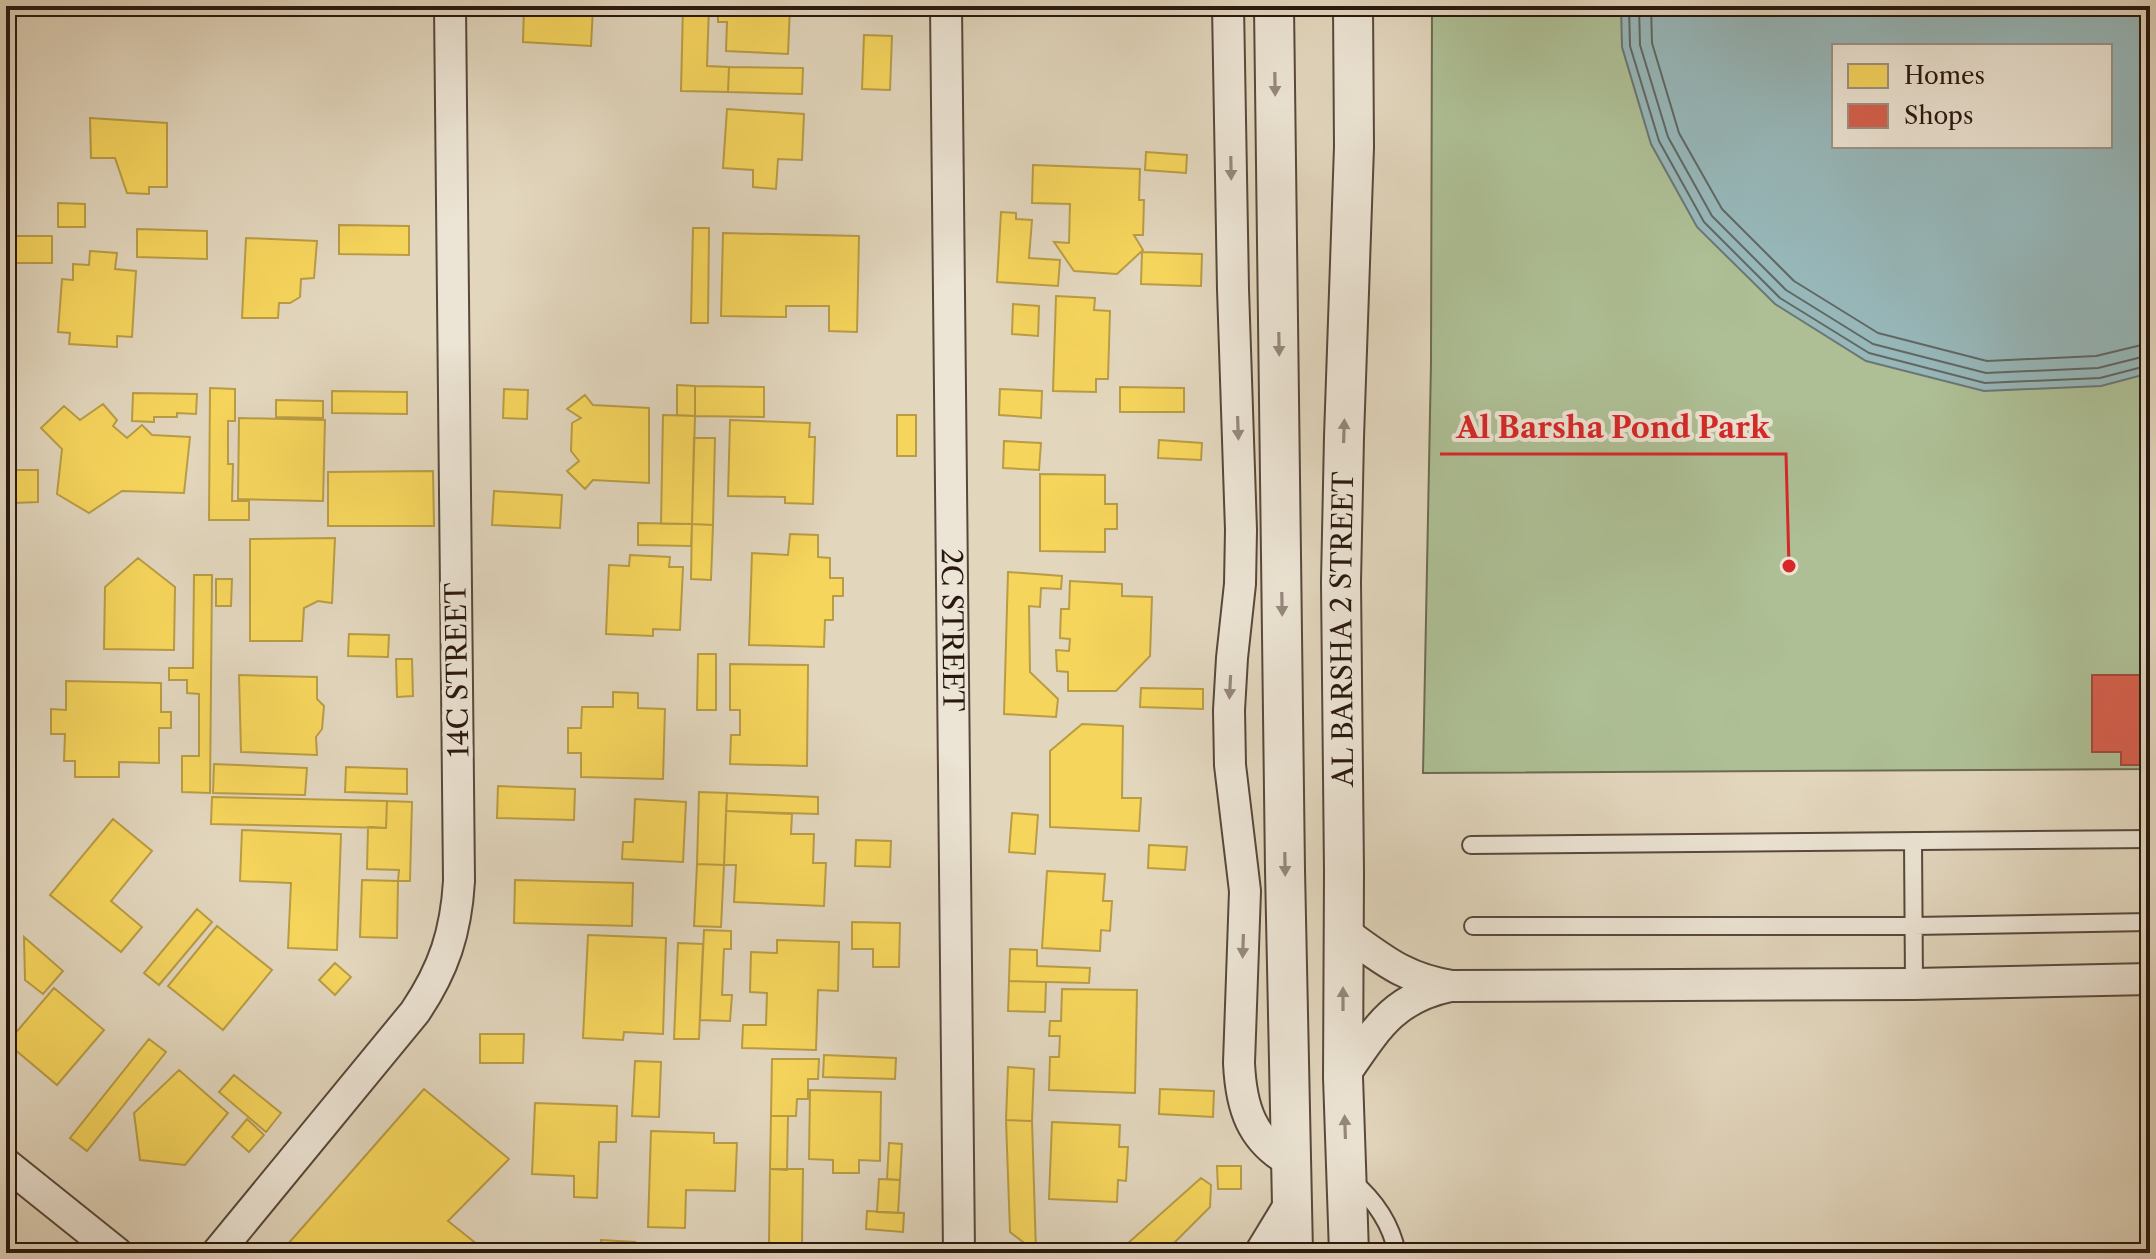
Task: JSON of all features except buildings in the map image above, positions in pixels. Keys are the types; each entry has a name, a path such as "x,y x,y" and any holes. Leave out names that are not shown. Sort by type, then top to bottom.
{"street":[{"name":"14C STREET","path":"217,1253 415,1012 439,972 454,927 459,881 450,6"},
{"name":"2C STREET","path":"946,6 959,1253"},
{"path":"1228,6 1241,530 1240,584 1229,710 1232,779 1245,891 1239,1063 1243,1095 1253,1126 1269,1147 1291,1162"},
{"path":"1274,6 1293,1253"},
{"name":"AL BARSHA 2 STREET","path":"1349,1253 1343,1077 1341,582 1354,147 1353,6"},
{"path":"1343,931 1404,973 1428,982 1452,986 1914,984 2150,979"},
{"path":"1343,1077 1375,1031 1394,1012 1416,997 1452,986"},
{"path":"6,1164 117,1253"},
{"path":"1260,1253 1291,1202"}],"lane":[{"path":"1471,845 2150,839"},
{"path":"1913,841 1914,984"},
{"path":"1473,926 1913,926 2150,922"},
{"path":"1346,1176 1376,1206 1387,1224 1397,1253"}],"green space":[{"path":"1432,6 2150,6 2150,769 1423,773 1431,363"}],"water":[{"path":"1621,6 2150,6 2150,373 2101,386 1984,391 1866,361 1775,304 1697,227 1651,144 1622,47"}],"place":[{"name":"Al Barsha Pond Park","path":"1789,566"}]}
